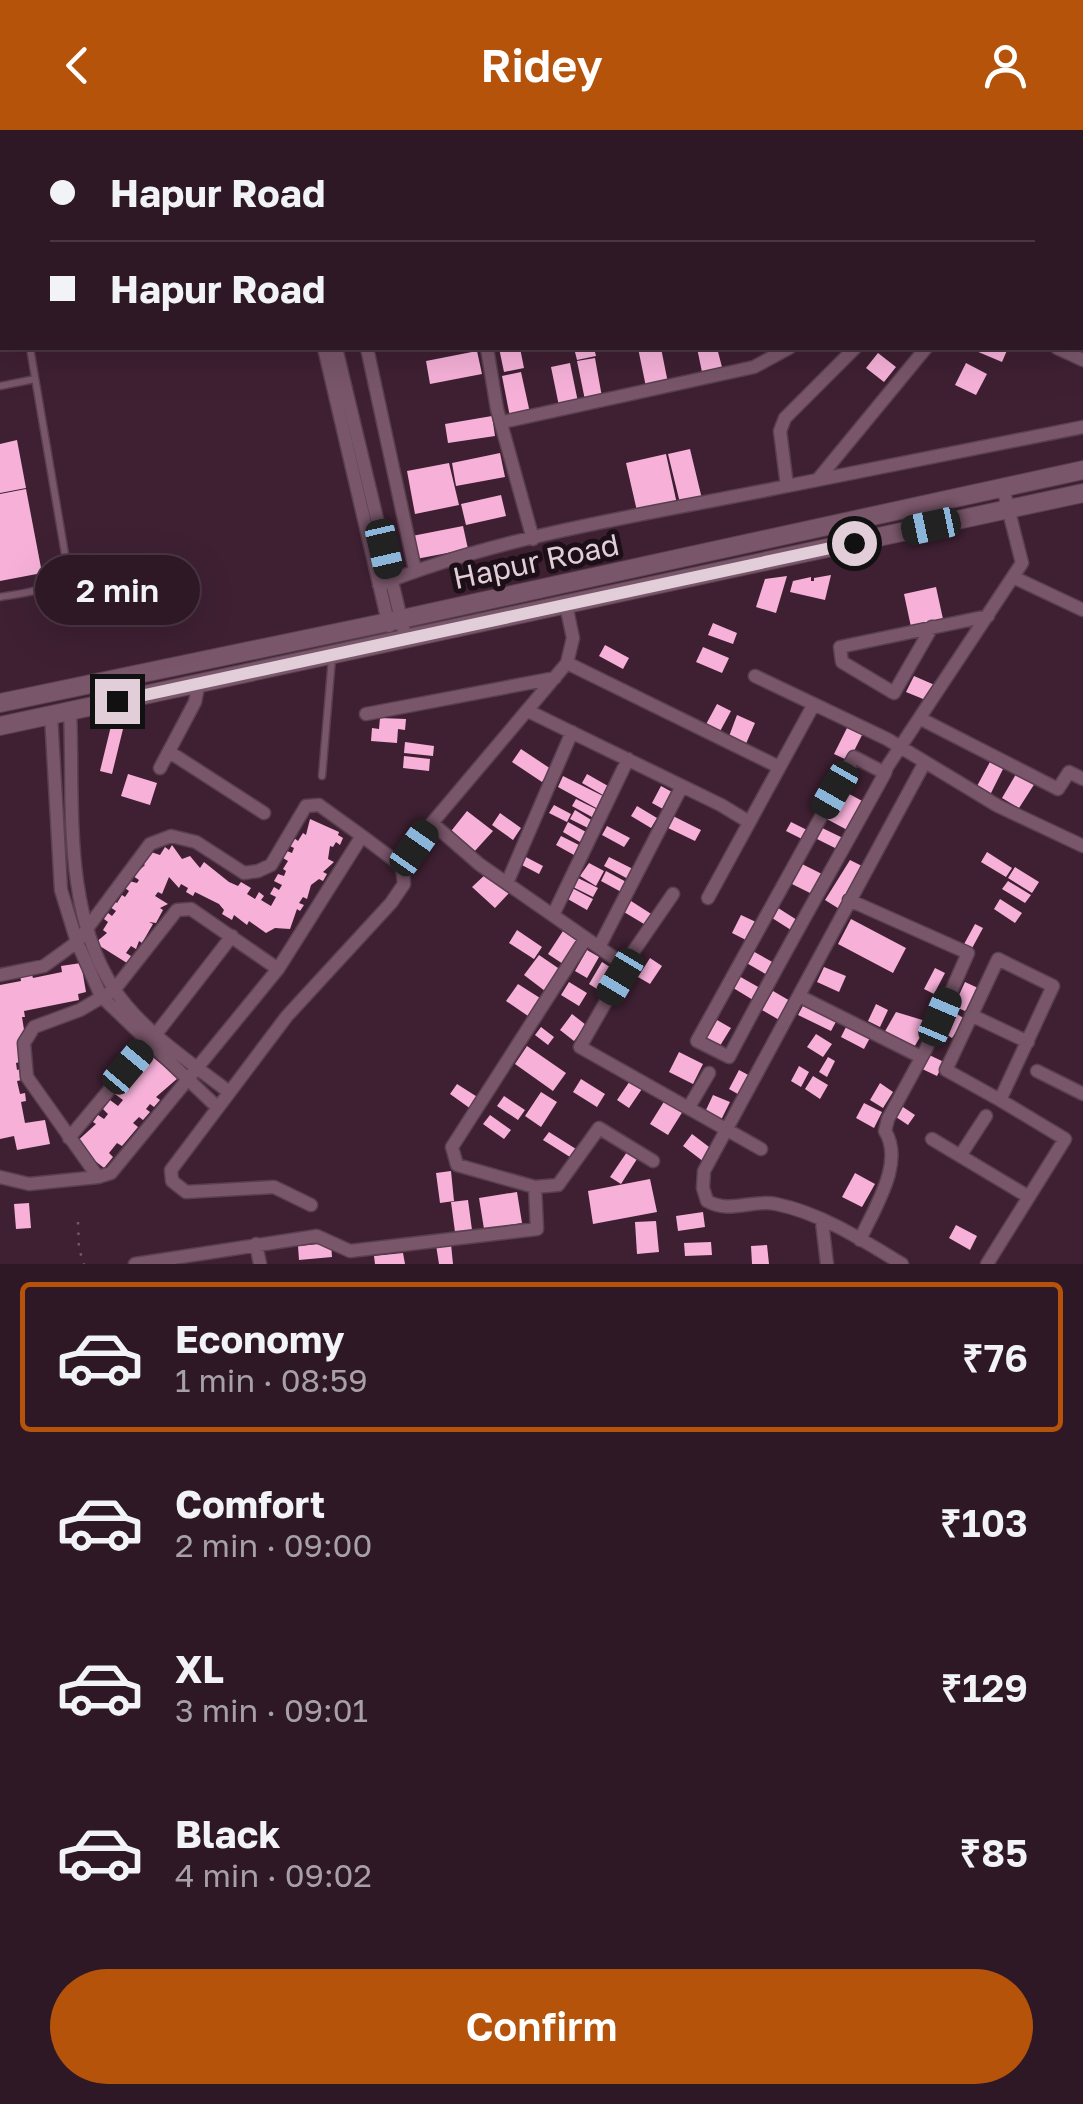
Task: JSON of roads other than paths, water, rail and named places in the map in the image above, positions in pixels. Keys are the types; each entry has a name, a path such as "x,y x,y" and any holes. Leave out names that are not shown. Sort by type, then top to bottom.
{"main road":[{"name":"Hapur Road","path":"0,702 394,621 1083,470"},
{"name":"Hapur Road","path":"0,726 1083,493"}],"street":[{"path":"325,350 385,582"},
{"path":"336,350 399,641"},
{"path":"367,350 416,570"},
{"path":"487,350 491,384 533,539"},
{"path":"503,422 754,367 785,350"},
{"path":"787,486 780,431 785,418 854,350"},
{"path":"819,478 924,350"},
{"path":"385,582 533,539 1083,427"},
{"path":"885,772 854,758 696,1041 729,1057 788,942 814,904 885,772 1022,563 1004,488"},
{"path":"1013,577 1083,610"},
{"path":"311,1205 274,1187 186,1192 172,1181 171,1170 287,1016 391,903 404,884 402,866 432,823 567,663 573,638 566,606"},
{"path":"932,627 894,693 842,662 838,653 840,646 932,627 988,616"},
{"path":"567,663 780,767"},
{"path":"754,676 902,748 998,806 1083,846"},
{"path":"366,714 554,678"},
{"path":"160,768 195,702 197,692 192,685"},
{"path":"708,898 814,704"},
{"path":"70,711 77,891 108,993"},
{"path":"528,711 749,822"},
{"path":"51,715 61,890 77,942 108,993 187,1080 217,1107"},
{"path":"921,719 1058,789 1069,772 1083,779"},
{"path":"506,883 572,732"},
{"path":"170,753 264,813"},
{"path":"553,915 628,758"},
{"path":"902,1264 860,1240 777,1204 729,1208 707,1201 704,1171 924,762"},
{"path":"599,948 682,786"},
{"path":"56,800 74,798"},
{"path":"0,975 44,966 77,942 150,844 172,836 196,842 244,872 271,865 306,806 319,805 402,866"},
{"path":"432,823 506,883 620,962 622,968"},
{"path":"0,1177 29,1184 110,1173 278,969 362,836"},
{"path":"673,894 622,968 580,1046 761,1149"},
{"path":"849,900 968,953 926,1049 888,1120 885,1132 893,1144 893,1162 860,1240"},
{"path":"98,1177 27,1077 24,1043 34,1027 80,1010 108,993 176,910 191,910 278,969"},
{"path":"69,1138 232,936"},
{"path":"586,938 452,1146 458,1165 536,1186 558,1185 599,1128 653,1161"},
{"path":"987,1264 1065,1139 946,1070 998,959 1054,986 1000,1100"},
{"path":"799,996 919,1056"},
{"path":"971,1015 1028,1042"},
{"path":"152,1038 229,1092"},
{"path":"1037,1071 1083,1094"},
{"path":"689,1107 709,1074"},
{"path":"960,1156 986,1116"},
{"path":"932,1139 1029,1198"},
{"path":"135,1264 317,1236 350,1250 537,1229 536,1186"},
{"path":"822,1222 827,1264"},
{"path":"256,1244 260,1264"}],"lane":[{"path":"0,597 45,589 54,584 67,566 30,350"},
{"path":"0,386 35,379"},
{"path":"322,776 332,655"}]}
